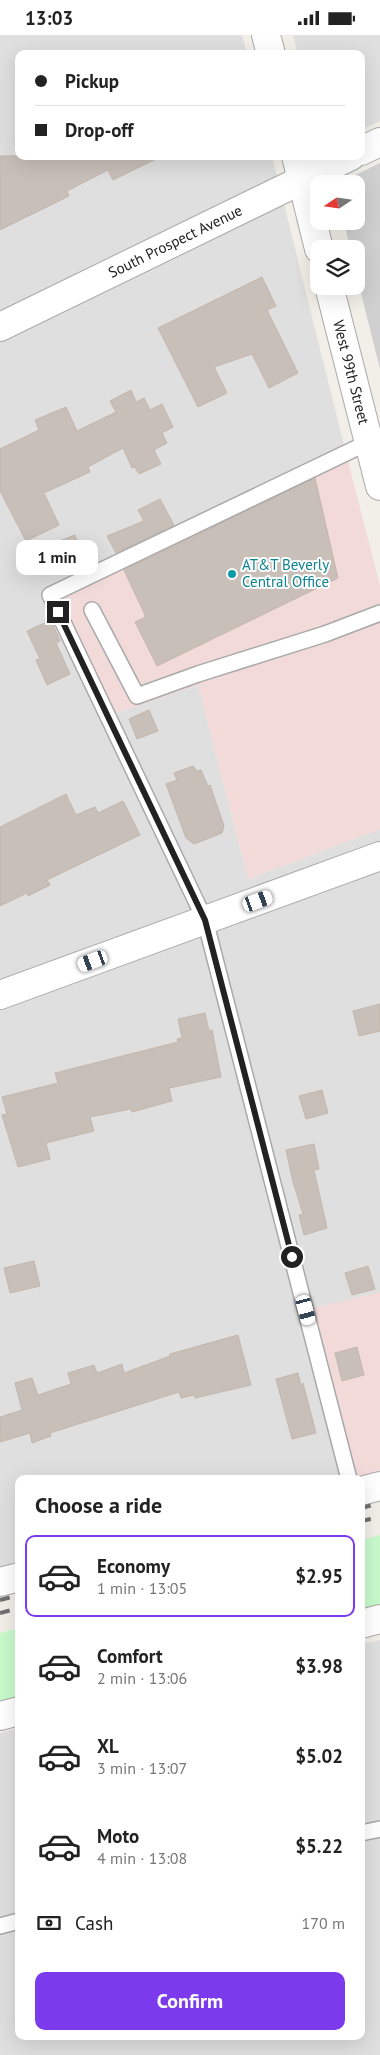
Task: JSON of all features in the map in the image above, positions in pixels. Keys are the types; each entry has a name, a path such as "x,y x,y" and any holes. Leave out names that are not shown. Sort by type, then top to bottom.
{"street":[{"path":"266,35 269,50"},
{"path":"365,149 380,142"},
{"name":"South Prospect Avenue","path":"0,327 299,168 334,160"},
{"path":"299,168 317,240"},
{"name":"West 99th Street","path":"331,295 380,486"},
{"path":"0,995 380,856"},
{"path":"365,1490 380,1486"},
{"path":"0,1582 15,1578"},
{"path":"365,1622 380,1619"},
{"path":"0,1716 15,1712"}],"lane":[{"path":"348,1475 205,920 50,595 369,442"},
{"path":"92,610 137,696 198,674 325,634 380,613"},
{"path":"365,1832 380,1829"},
{"path":"0,1926 15,1922"}],"shaded area":[{"path":"0,35 242,35 246,50 15,50 15,160 273,160 346,453 198,685 248,879 380,829 380,1292 306,1311 348,1475 15,1475 15,1566 0,1570"},
{"path":"293,35 380,35 380,121 365,128 365,50 297,50"},
{"path":"380,163 380,369 362,295 365,295 365,240 348,240 346,230 365,230 365,175 355,175"},
{"path":"346,453 380,586 380,829 248,879 198,685 108,716 50,595"},
{"path":"380,1292 380,1476 365,1479 365,1475 348,1475 306,1310"},
{"path":"380,1640 380,2055 0,2055 0,1733 15,1729 15,2040 365,2040 365,1643"}],"green space":[{"path":"380,1535 380,1608 365,1611 365,1539"},
{"path":"15,1629 15,1698 0,1701 0,1633"}],"building":[{"path":"0,156 15,156 15,160 154,160 113,180 108,170 67,191 69,196 0,230"},
{"path":"262,277 276,306 267,310 298,373 269,388 252,354 214,367 227,393 198,407 158,328"},
{"path":"131,390 136,402 144,398 150,410 162,404 173,427 162,433 167,443 154,450 161,464 139,474 135,467 132,468 123,448 88,467 90,472 44,493 59,525 26,541 0,491 0,449 39,430 35,420 66,407 77,431 116,412 110,401"},
{"name":"AT&T Beverly Central Office","path":"315,478 338,578 157,666 135,622 146,617 124,570"},
{"path":"160,499 174,525 116,553 107,536 144,521 138,510"},
{"path":"75,535 86,561 63,570 52,544"},
{"path":"51,620 60,641 56,643 70,674 47,685 36,660 40,659 27,631"},
{"path":"149,710 158,731 137,739 129,719"},
{"path":"193,766 197,771 201,770 208,786 210,785 224,826 222,833 194,844 186,838 166,784 177,780 174,773"},
{"path":"66,794 76,815 95,807 98,813 123,801 140,835 47,880 50,885 28,896 27,893 0,906 0,827"},
{"path":"380,1004 380,1031 359,1036 353,1011"},
{"path":"205,1013 209,1031 212,1030 221,1077 169,1088 172,1101 132,1112 131,1109 90,1117 94,1131 46,1143 50,1159 18,1167 2,1115 7,1114 2,1097 58,1083 55,1073 178,1042 177,1039 182,1038 178,1019"},
{"path":"322,1090 328,1113 306,1119 299,1096"},
{"path":"314,1144 319,1169 314,1170 327,1228 304,1235 299,1215 303,1214 286,1150"},
{"path":"34,1261 40,1286 10,1293 4,1268"},
{"path":"368,1266 375,1289 352,1295 345,1273"},
{"path":"238,1335 251,1385 195,1398 194,1395 181,1398 179,1392 50,1433 51,1436 32,1443 30,1433 0,1442 0,1417 22,1410 15,1383 32,1378 38,1395 71,1384 68,1373 94,1365 97,1373 122,1364 124,1373 170,1356 170,1354"},
{"path":"357,1347 364,1375 342,1381 335,1353"},
{"path":"298,1373 301,1385 303,1383 316,1433 292,1439 276,1379"}],"railway":[{"path":"365,1507 380,1503"},
{"path":"365,1520 380,1517"},
{"path":"0,1600 15,1596"},
{"path":"0,1613 15,1609"}],"place":[{"name":"AT&T Beverly Central Office","path":"232,574"}],"route":[{"path":"58,612 205,920 292,1257"}]}
